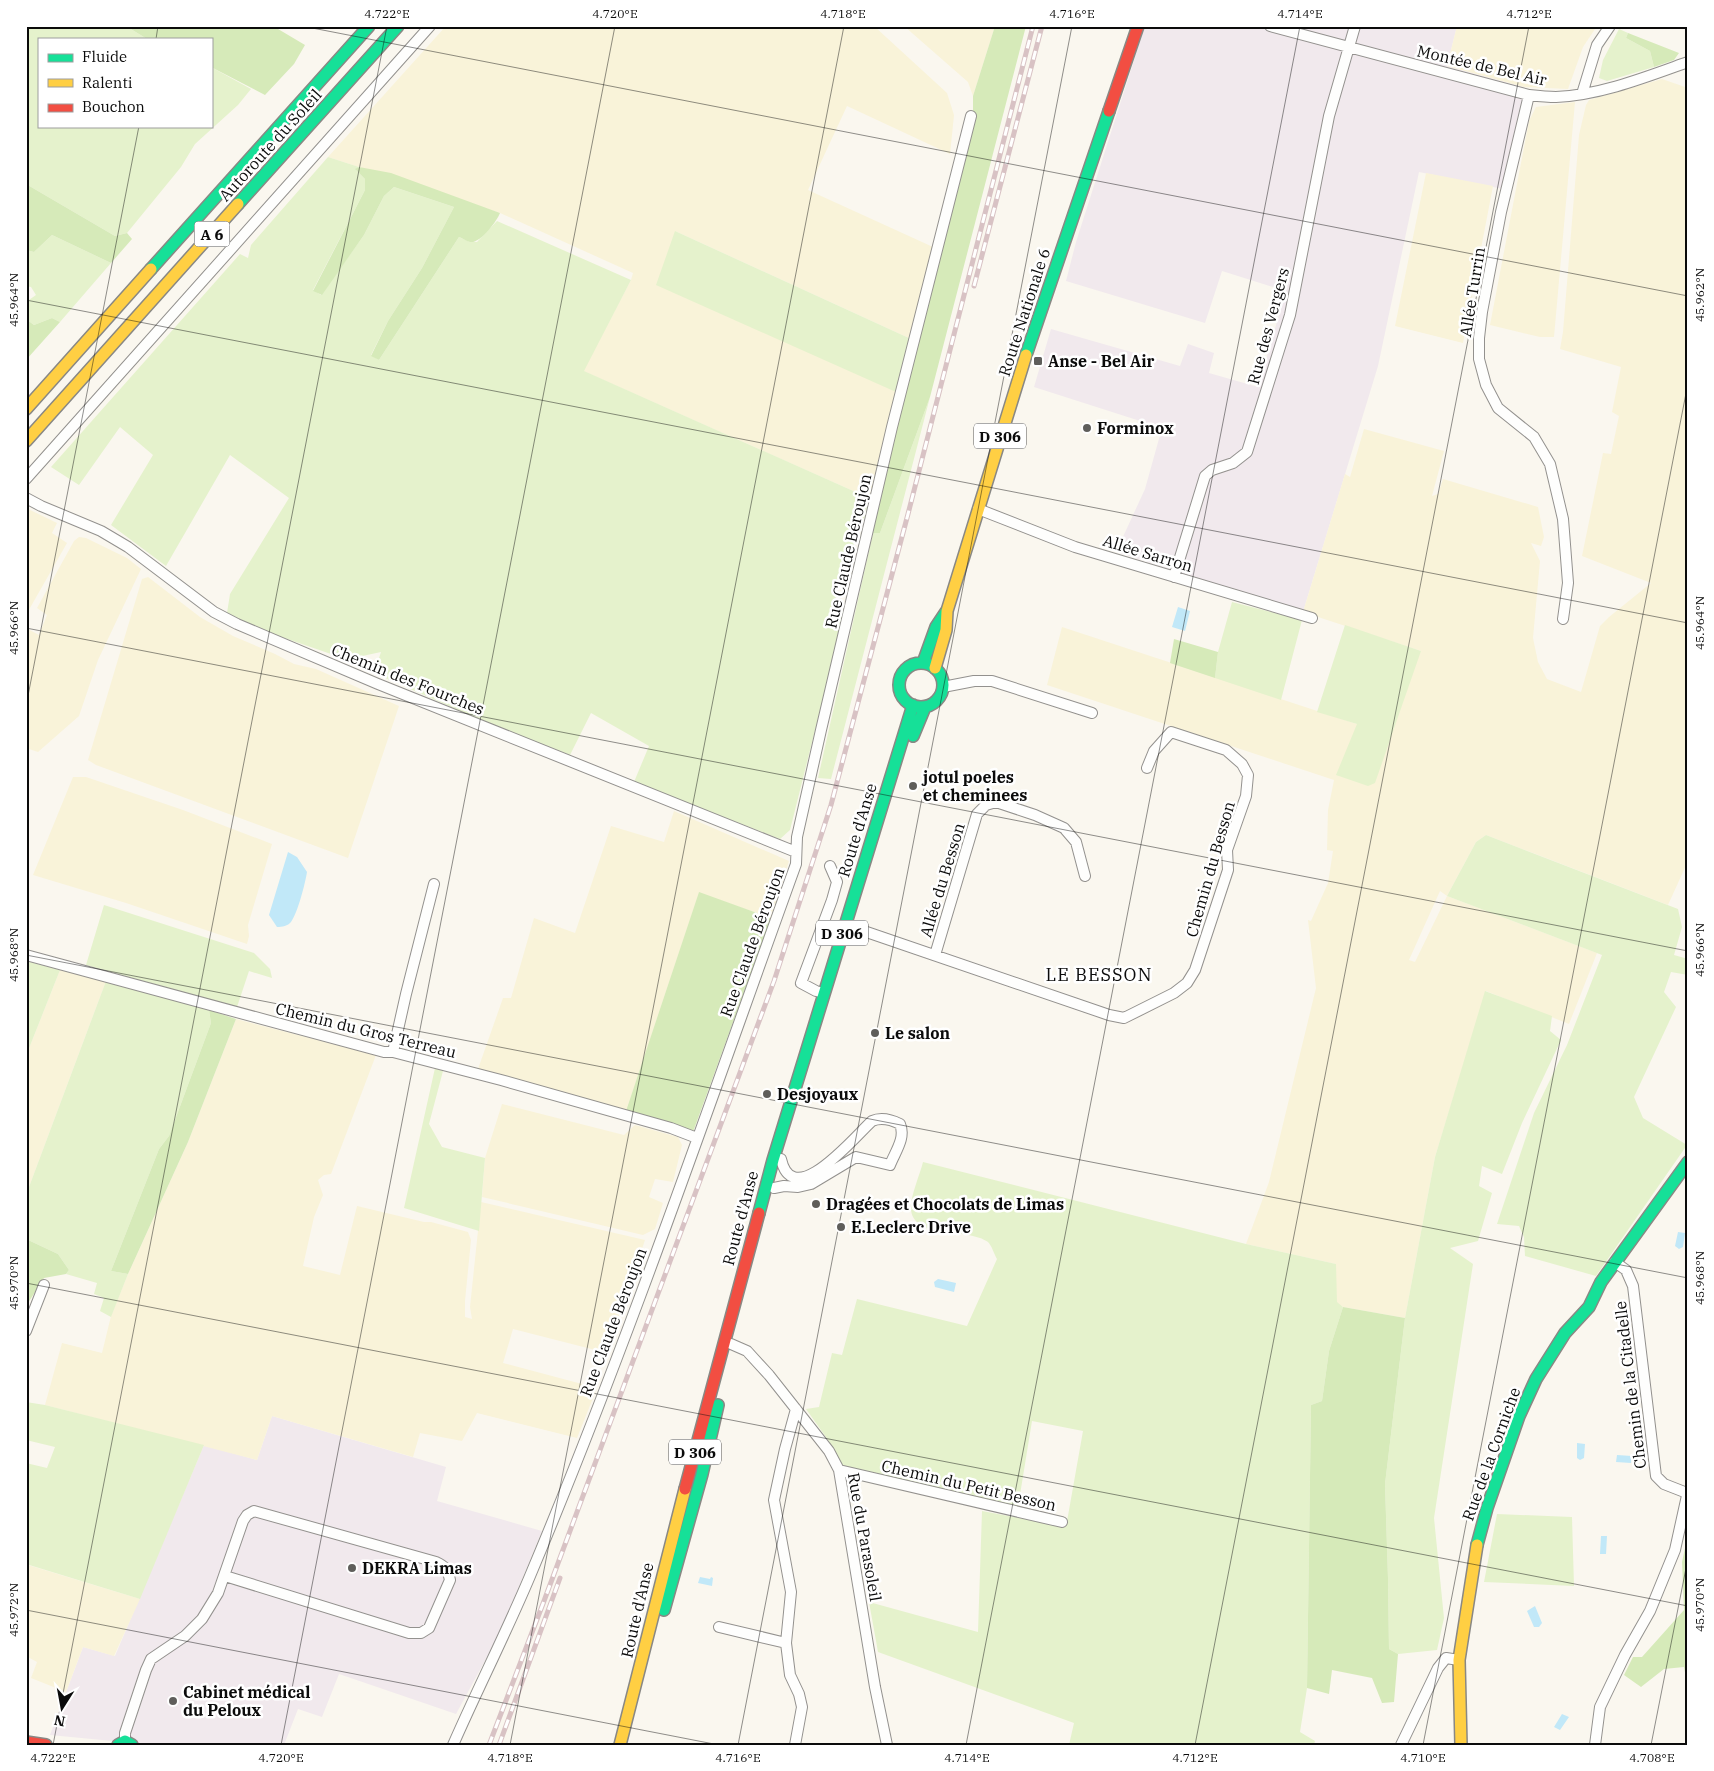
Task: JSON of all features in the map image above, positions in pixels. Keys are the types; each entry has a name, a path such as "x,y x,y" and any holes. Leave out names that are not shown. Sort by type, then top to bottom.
{"main road":[{"name":"Autoroute du Soleil","path":"26,409 369,26"},
{"name":"Autoroute du Soleil","path":"26,441 398,26"},
{"name":"D 306","path":"1057,262 1074,192 1127,26"},
{"name":"Route Nationale 6","path":"947,611 1057,262 1138,26"},
{"name":"D 306","path":"923,663 936,627 947,611"},
{"name":"D 306","path":"935,668 946,630 947,611"},
{"path":"923,663 935,668 943,680 943,687 938,700 932,705 925,707 913,705 902,695 900,680 903,673 915,664 923,663"},
{"name":"Route d'Anse","path":"620,1745 664,1566 773,1160 913,705"},
{"name":"Route d'Anse","path":"629,1745 665,1603 702,1474 732,1344 781,1159 820,1027 916,726 925,707"},
{"name":"Rue de la Corniche","path":"1461,1745 1459,1660 1478,1537 1519,1416 1536,1379 1556,1346 1565,1333 1589,1307 1601,1282 1688,1162"},
{"path":"26,1742 46,1745"}],"street":[{"path":"26,478 430,26"},
{"name":"Montée de Bel Air","path":"1270,26 1529,95 1555,97 1582,94 1628,83 1688,62"},
{"name":"Rue des Vergers","path":"1174,577 1205,476 1212,470 1234,462 1247,452 1290,315 1330,116 1355,26"},
{"path":"1582,94 1597,45 1611,26"},
{"name":"Allée Turrin","path":"1529,95 1501,212 1482,312 1478,338 1478,359 1486,385 1498,408 1534,437 1550,464 1563,519 1568,583 1563,619"},
{"name":"Rue Claude Béroujon","path":"453,1745 480,1684 504,1638 584,1443 796,864 797,837 821,730 881,474 971,116"},
{"name":"Chemin des Fourches","path":"26,498 101,531 128,547 214,612 237,624 422,702 796,852"},
{"name":"Allée Sarron","path":"978,509 1075,547 1312,618"},
{"path":"943,687 974,681 992,681 1092,713"},
{"name":"Chemin du Besson","path":"852,927 1109,1015 1124,1018 1174,993 1187,983 1195,970 1228,870 1228,850 1246,796 1248,775 1242,764 1226,750 1171,732 1154,751 1147,768"},
{"name":"Allée du Besson","path":"935,955 977,814 986,805 996,802 1035,815 1064,828 1076,842 1085,876"},
{"path":"824,993 801,983 837,882 830,866"},
{"path":"393,1052 434,884"},
{"name":"Chemin du Gros Terreau","path":"26,955 375,1049 501,1080 671,1128 697,1138"},
{"path":"774,1188 784,1186 798,1187 811,1184 856,1157 890,1164 902,1140 903,1131 900,1124 878,1118 861,1131 828,1164 810,1175 799,1178 791,1177 784,1170 781,1159"},
{"name":"Chemin de la Citadelle","path":"1615,1262 1626,1270 1633,1286 1656,1476 1664,1484 1687,1492"},
{"path":"26,1331 44,1285"},
{"name":"Rue du Parasoleil","path":"732,1344 747,1351 770,1375 829,1450 839,1470 887,1745"},
{"path":"795,1745 802,1707 799,1694 790,1675 786,1643 791,1592 774,1500 784,1448 796,1409"},
{"name":"Chemin du Petit Besson","path":"839,1470 1062,1522"},
{"path":"1595,1745 1600,1706 1625,1655 1650,1611 1675,1550 1687,1492"},
{"path":"125,1744 127,1727 151,1659 185,1636 202,1619 218,1593 243,1521 254,1510 436,1562 443,1565 448,1572 450,1580 429,1628 421,1633 409,1633 225,1576"},
{"path":"719,1627 786,1643"},
{"path":"1401,1745 1438,1668 1446,1658 1459,1660"}],"shaded area":[{"path":"446,26 874,26 947,93 954,115 950,154 847,106 808,190 933,247 911,339 675,231 896,392 869,498 583,371 633,273 500,213 328,157"},
{"path":"904,26 995,26 973,96 968,82"},
{"path":"1145,26 1457,26 1447,66 1524,87 1522,107 1503,189 1419,172 1378,366 1303,612 1116,552 1145,489 1162,428 1034,387 1051,329 1180,366 1188,344 1214,353 1209,373 1258,387 1286,291 1222,271 1205,323 1066,281 1076,242"},
{"path":"1457,26 1597,26 1583,47 1568,89 1524,87 1447,66"},
{"path":"1662,79 1688,88 1688,861 1668,905 1486,835 1476,842 1447,896 1597,953 1569,1024 1486,991 1435,1157 1405,1318 1343,1307 1336,1302 1336,1264 1246,1244 1269,1182 1316,988 1308,920 1311,921 1328,883 1333,851 1327,850 1328,810 1334,780 1047,685 1062,627 1357,724 1421,651 1303,612 1345,474 1350,477 1364,429 1444,451 1432,496 1438,494 1443,479 1538,507 1544,537 1541,546 1531,543 1540,561 1533,638 1538,662 1547,679 1581,692 1600,626 1651,583 1582,556 1603,453 1611,454 1619,416 1612,412 1621,367 1560,349 1579,135 1586,105 1589,100","holes":["1440,891 1447,896 1415,962 1409,960"]},
{"path":"1575,102 1554,337 1540,337 1490,325 1529,121 1536,107"},
{"path":"1426,173 1493,186 1463,343 1395,326"},
{"path":"28,509 57,523 52,533 67,543 26,615 26,510"},
{"path":"79,537 86,538 127,558 141,569 98,660 79,716 38,752 26,748 26,628 39,635 47,615 37,608 74,541"},
{"path":"148,577 200,617 233,636 294,664 316,669 399,706 348,858 96,765 88,760 142,579"},
{"path":"73,777 86,777 183,810 272,844 248,925 249,936 247,944 126,903 33,875"},
{"path":"674,811 789,861 771,918 699,893 626,1111 478,1069 503,998 511,998 534,918 575,933 611,826 664,842"},
{"path":"60,970 106,981 26,1195 26,1056"},
{"path":"236,1019 376,1055 331,1174 324,1175 318,1180 323,1195 314,1217 303,1266 340,1275 357,1206 468,1232 471,1240 465,1317 472,1319 470,1307 481,1202 645,1240 607,1353 513,1329 503,1363 597,1388 577,1438 477,1413 462,1441 420,1433 413,1457 272,1416 257,1460 45,1405 62,1343 102,1353 111,1316 188,1142"},
{"path":"502,1104 624,1135 635,1125 678,1137 682,1145 673,1182 655,1179 649,1197 663,1203 655,1229 643,1235 482,1197 485,1158"},
{"path":"272,1416 446,1467 437,1501 542,1531 500,1633 456,1714 339,1674 322,1717 298,1709 284,1745 154,1745 50,1735 83,1647 115,1656 204,1445 257,1460"},
{"path":"28,1565 140,1599 114,1656 83,1647 66,1692 31,1678 37,1662 26,1656 26,1568"}],"green space":[{"path":"26,26 126,26 145,38 38,38 38,128 212,128 212,68 251,89 238,105 195,144 181,167 127,233 115,236 26,184"},
{"path":"126,26 273,26 305,45 294,64 265,95 212,68 212,38 145,38"},
{"path":"995,26 1026,26 930,397 880,533 873,533 881,490 973,117 973,96"},
{"path":"1619,29 1628,33 1626,38 1650,51 1654,67 1607,81 1599,78 1603,60"},
{"path":"1628,33 1679,53 1674,60 1654,67 1650,51 1626,38"},
{"path":"328,157 359,167 356,170 365,179 365,190 313,290 321,295 364,235 384,196 394,187 454,207 422,268 388,321 371,355 379,360 459,237 470,242 477,242 497,221 631,280 584,371 869,498 864,519 836,590 835,596 844,615 790,830 780,839 634,782 649,746 591,713 570,755 483,721 374,673 381,652 353,658 331,654 264,631 227,613 230,594 289,498 230,455 166,566 111,525 153,455 120,427 79,485 51,467 240,254 248,258 251,245"},
{"path":"359,167 391,173 500,213 492,226 474,242 459,237 379,360 371,356 388,321 422,268 454,207 394,187 384,196 364,235 322,295 313,291 365,190 365,179 355,169"},
{"path":"26,184 115,236 127,233 132,239 111,263 52,235 34,252 26,250"},
{"path":"675,231 911,339 896,392 656,285"},
{"path":"52,235 111,263 60,322 52,318 34,325 26,319 26,302 36,295 31,287 26,286 26,250 34,252"},
{"path":"52,318 60,322 26,360 26,319 34,325"},
{"path":"930,397 831,779 818,778 873,533 880,533"},
{"path":"1232,602 1302,620 1281,700 1215,678 1218,652"},
{"path":"1345,625 1421,651 1375,783 1368,786 1336,775 1357,724 1317,712"},
{"path":"1174,639 1218,652 1215,678 1170,663"},
{"path":"1486,835 1678,909 1682,927 1674,955 1688,959 1688,975 1671,972 1664,992 1676,1007 1634,1097 1643,1118 1687,1145 1596,1276 1525,1256 1524,1237 1519,1226 1497,1224 1534,1113 1567,1045 1602,955 1447,896 1476,842"},
{"path":"699,892 771,918 693,1132 626,1111"},
{"path":"104,905 254,953 270,969 272,978 249,971 237,1007 86,965"},
{"path":"26,961 60,970 26,1056"},
{"path":"106,981 209,1010 211,1023 169,1136 159,1149 111,1271 128,1274 111,1317 100,1311 104,1298 94,1294 97,1283 66,1274 69,1270 58,1254 26,1239 26,1195"},
{"path":"1485,991 1552,1016 1550,1031 1561,1040 1522,1123 1502,1174 1482,1166 1479,1186 1492,1193 1478,1241 1450,1248 1473,1264 1434,1518 1444,1618 1437,1650 1398,1654 1389,1649 1385,1484 1405,1318 1435,1157"},
{"path":"209,1010 236,1019 188,1142 128,1274 111,1271 159,1149 169,1136 211,1023"},
{"path":"435,1068 443,1071 429,1124 442,1147 485,1158 479,1231 404,1208"},
{"path":"923,1162 1246,1244 1336,1264 1337,1302 1343,1307 1329,1351 1322,1401 1311,1405 1307,1688 1300,1732 1315,1741 1314,1745 1069,1745 1074,1723 878,1652 869,1602 978,1632 982,1511 1066,1527 1083,1431 1032,1421 1018,1507 845,1470 828,1440 806,1409 819,1407 832,1353 842,1355 857,1299 967,1326 997,1259 988,1242 968,1235 929,1228 920,1224 913,1217 911,1201"},
{"path":"26,1239 58,1254 69,1270 66,1274 44,1278 28,1303 26,1302"},
{"path":"1343,1307 1405,1318 1385,1484 1389,1649 1398,1654 1394,1702 1382,1703 1372,1678 1332,1670 1329,1694 1307,1688 1311,1405 1322,1401 1329,1351"},
{"path":"26,1402 45,1405 204,1445 140,1599 26,1564 26,1463 47,1468 55,1447 26,1440"},
{"path":"1497,1514 1572,1517 1574,1586 1484,1582"},
{"path":"1688,1534 1688,1688 1684,1667 1664,1669 1641,1687 1624,1675 1633,1657 1642,1657 1684,1610 1682,1562"}],"water":[{"path":"1178,607 1190,611 1185,631 1172,627"},
{"path":"288,852 297,857 307,872 294,917 288,924 277,927 269,915"},
{"path":"1678,1232 1685,1233 1683,1247 1679,1249 1675,1246"},
{"path":"938,1279 956,1283 954,1292 935,1287 934,1282"},
{"path":"1577,1443 1585,1444 1584,1458 1580,1460 1577,1458"},
{"path":"1617,1455 1632,1456 1631,1463 1616,1462"},
{"path":"1601,1536 1607,1536 1606,1554 1600,1554"},
{"path":"700,1577 713,1578 712,1586 698,1583"},
{"path":"1535,1606 1542,1623 1539,1627 1534,1627 1527,1611"},
{"path":"1562,1714 1569,1717 1560,1730 1554,1727"}],"railway":[{"path":"489,1745 774,981 831,805 1033,26"},
{"path":"974,286 1042,26"},
{"path":"499,1745 560,1578"}],"traffic: fast":[{"path":"151,269 369,26"},
{"path":"238,204 398,26"},
{"path":"1026,355 1109,111"},
{"path":"923,663 936,627 946,612"},
{"path":"921,663 933,667 939,673 943,685 939,697 933,703 921,707 909,703 903,697 899,685 903,673 909,667 921,663"},
{"path":"759,1213 773,1160 913,705"},
{"path":"913,736 925,707"},
{"path":"1477,1545 1487,1508 1519,1416 1536,1379 1565,1333 1589,1307 1601,1282 1688,1162"},
{"path":"664,1610 702,1474 718,1405"},
{"path":"118,1745 125,1741 132,1745"}],"traffic: slow":[{"path":"26,441 238,204"},
{"path":"26,409 151,269"},
{"path":"935,668 946,630 947,611 1026,355"},
{"path":"620,1745 685,1489"},
{"path":"1461,1745 1459,1660 1477,1545"}],"traffic: jam":[{"path":"1109,111 1138,26"},
{"path":"685,1489 759,1213"},
{"path":"26,1742 46,1745"}],"place":[{"name":"Anse - Bel Air","path":"1038,361"},
{"name":"Forminox","path":"1087,428"},
{"name":"jotul poeles et cheminees","path":"913,786"},
{"name":"Le salon","path":"875,1033"},
{"name":"Desjoyaux","path":"767,1094"},
{"name":"Dragées et Chocolats de Limas","path":"816,1204"},
{"name":"E.Leclerc Drive","path":"841,1227"},
{"name":"DEKRA Limas","path":"352,1568"},
{"name":"Cabinet médical du Peloux","path":"173,1701"}],"district":[{"name":"LE BESSON","path":"1099,974"}]}
